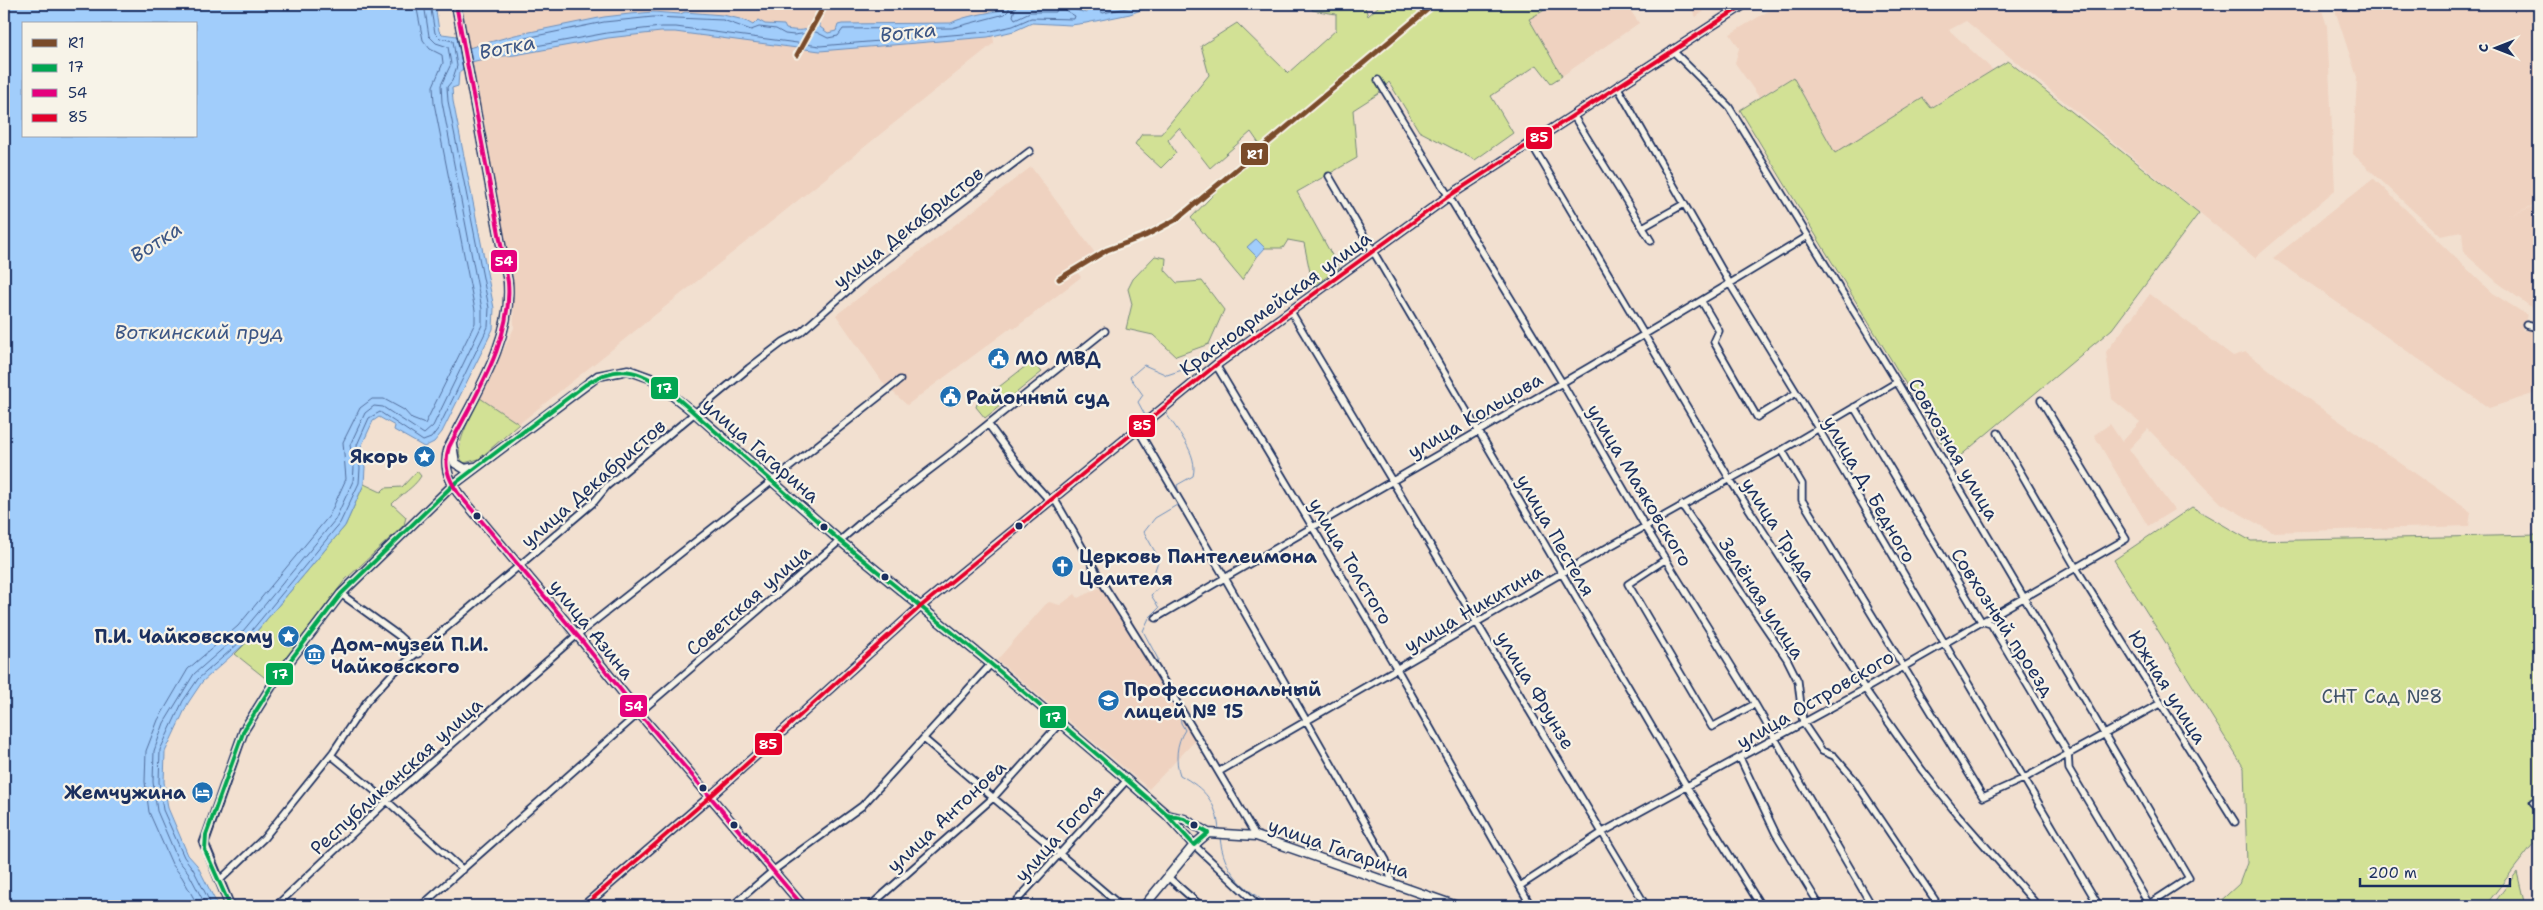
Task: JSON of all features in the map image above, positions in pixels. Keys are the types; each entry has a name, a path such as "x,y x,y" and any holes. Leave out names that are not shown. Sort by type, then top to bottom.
{"main road":[{"path":"453,485 446,467 447,453 498,345 506,323 509,302 508,282 456,4"},
{"name":"Красноармейская улица","path":"711,796 920,607 1216,365 1449,196 1745,4"},
{"name":"улица Гагарина","path":"453,485 585,384 608,372 628,370 650,378 696,414 839,540 991,664 1127,780 1167,815 1194,845"},
{"path":"453,440 453,458 455,463 464,469 479,465"},
{"name":"улица Азина","path":"453,485 639,713 803,906"},
{"path":"1144,906 1194,845 1208,832 1184,819 1167,815"},
{"name":"улица Гагарина","path":"1208,832 1256,836 1457,906"}],"street":[{"name":"Совхозная улица","path":"1672,50 1729,107 1897,382 2023,599 2189,878 2148,906"},
{"name":"улица Маяковского","path":"1378,80 1561,382 1645,526 1755,704 1872,906"},
{"name":"улица Д. Бедного","path":"1617,86 1730,284 1818,428 2099,906"},
{"path":"1573,115 1651,241"},
{"name":"улица Труда","path":"1531,143 1729,478 1865,689 1939,792 2038,906"},
{"name":"улица Декабристов","path":"219,881 264,838 331,755 367,702 392,674 419,654 594,502 607,486 696,414 749,368 783,342 801,332 862,278 1030,151"},
{"name":"улица Пестеля","path":"1329,176 1687,787 1761,906"},
{"path":"1643,227 1684,204"},
{"name":"улица Кольцова","path":"1156,618 1392,481 1479,433 1644,333 1702,302 1808,236"},
{"path":"1702,302 1719,331 1714,342 1757,417 1796,393"},
{"name":"улица Фрунзе","path":"1290,310 1646,906"},
{"path":"2526,325 2539,328"},
{"name":"Советская улица","path":"421,906 639,713 839,540 1105,331"},
{"name":"улица Толстого","path":"1216,365 1314,526 1397,669 1530,906"},
{"name":"Республиканская улица","path":"276,906 388,801 577,635 900,380"},
{"name":"улица Никитина","path":"1220,771 1562,573 1782,450 1897,382"},
{"name":"улица Островского","path":"1520,886 1602,832 1865,689 1902,666 2126,539 2041,400"},
{"name":"Совхозный проезд","path":"1854,407 1981,621 1991,624 2068,754 2069,769 2148,906"},
{"path":"988,424 1023,471 1051,499 1080,541 1109,594 1160,672 1220,771 1256,836"},
{"path":"1137,428 1386,860 1392,883"},
{"name":"Южная улица","path":"1998,433 2076,568 2235,822"},
{"path":"1782,450 1802,484 1802,500 1983,797 2023,779 2161,703"},
{"path":"230,906 205,850 204,843 209,824 244,730 276,679 341,594 453,485"},
{"name":"Зелёная улица","path":"1682,505 1787,659 1798,681 1803,723 1822,750 1834,756 1853,778 1939,906"},
{"path":"1666,559 1628,584 1712,727 1755,704"},
{"path":"341,594 399,636 419,654"},
{"path":"732,906 774,870 862,806 991,664"},
{"name":"улица Антонова","path":"870,906 994,797 1060,723"},
{"path":"924,739 1121,906"},
{"path":"331,755 388,801 462,870"},
{"path":"1740,758 1776,834 1820,906"},
{"name":"улица Гоголя","path":"1012,906 1127,780"},
{"name":"Красноармейская улица","path":"584,906 711,796"},
{"path":"2533,802 2539,808"},
{"path":"1194,845 1259,906"},
{"path":"1168,876 1201,906"}],"shaded area":[{"path":"462,4 997,4 990,12 994,43 519,424 480,398 514,328 513,293 483,117 474,75 469,70 464,46 466,37"},
{"path":"1555,4 1626,4 1639,23 1562,76 1529,19"},
{"path":"1689,4 1714,4 1696,17"},
{"path":"1780,4 2320,4 2327,26 2335,190 2255,258 1966,21 1949,30 1993,70 1930,108 1923,98 1835,154 1793,77 1759,97 1735,63 1739,48 1730,34"},
{"path":"2333,4 2539,4 2539,203 2509,216 2539,204 2539,313 2497,282 2464,253 2462,232 2440,236 2353,154 2357,77"},
{"path":"1031,167 1098,257 1077,272 1081,277 1014,329 1012,327 907,405 884,384 836,315"},
{"path":"2373,178 2492,293 2527,315 2522,330 2539,332 2539,392 2489,408 2273,258"},
{"path":"2150,294 2233,356 2246,352 2315,404 2471,512 2469,526 2272,532 2221,503 2148,429 2129,449 2174,510 2148,526 2094,435 2110,424 2122,442 2140,422 2112,399 2106,352"},
{"name":"Профессиональный лицей № 15","path":"1101,587 1138,643 1195,741 1149,789 997,660 1049,602 1060,605 1075,594 1078,598"}],"green space":[{"path":"1314,4 1364,4 1368,16 1381,4 1555,4 1529,19 1562,76 1551,83 1537,65 1491,96 1513,133 1475,160 1419,131 1389,82 1378,94 1353,110 1357,158 1297,192 1339,268 1313,287 1304,243 1288,240 1283,248 1265,248 1256,239 1247,247 1257,257 1242,280 1191,218 1260,145 1251,132 1210,168 1179,128 1168,140 1176,153 1161,168 1135,144 1142,134 1161,134 1209,75 1201,46 1237,23 1288,73 1336,30 1336,14 1312,10"},
{"path":"2008,61 2199,213 2112,329 1953,462 1740,110 1793,77 1835,153 1923,98 1931,108"},
{"path":"1155,256 1166,258 1165,270 1177,283 1202,281 1224,310 1209,344 1176,356 1153,335 1126,329 1132,304 1128,289 1133,279"},
{"path":"1031,362 1042,372 985,418 976,407 977,404"},
{"path":"480,398 519,424 479,459 464,463 460,457 459,450 461,441"},
{"path":"417,471 421,476 418,480 392,504 406,517 404,525 345,580 269,681 235,654 251,638 345,526 364,484 381,492 385,488 402,487"},
{"name":"СНТ Сад №8","path":"2192,507 2251,541 2539,535 2539,828 2537,839 2485,906 2215,906 2239,884 2247,863 2244,768 2114,560"},
{"path":"2517,872 2525,906 2492,906"}],"water":[{"name":"Воткинский пруд","path":"4,4 435,4 439,31 442,34 457,36 463,69 459,72 458,86 452,88 453,101 494,308 493,329 442,432 434,442 424,447 394,430 395,426 379,417 373,421 361,447 365,467 364,484 345,526 251,638 202,682 188,703 165,752 164,782 168,808 188,855 197,865 218,906 4,906"},
{"name":"Вотка","path":"1071,4 1070,8 1086,13 1100,4 1157,4 1130,14 1086,23 1071,25 1032,23 1014,31 988,37 820,51 675,32 608,38 515,55 492,57 467,63 465,49 515,35 604,17 653,12 723,15 744,20 753,25 758,20 765,24 784,25 786,29 795,30 803,30 817,23 828,33 836,31 838,25 842,24 951,23 970,16 1004,9 1004,6"},
{"path":"1256,239 1265,248 1257,257 1247,247"}],"waterway":[{"path":"1151,414 1145,415 1138,402 1143,395 1130,377 1144,365 1167,375 1185,369"},
{"path":"1163,413 1165,412 1180,434 1193,459 1193,476 1177,485 1180,496"},
{"path":"1157,665 1158,659 1143,631 1149,618 1159,608 1151,595 1161,586 1155,570 1159,559 1144,532 1155,518 1177,505 1178,502"},
{"path":"1180,713 1181,723 1185,730 1177,752 1177,764 1180,775 1203,791 1208,797 1216,812 1219,831"},
{"path":"1220,837 1225,860 1230,869 1243,885 1270,906"}],"transit line":[{"name":"54","path":"456,4 508,282 508,304 498,347 490,368 449,447 446,460 449,477 458,493 582,641 639,713 803,906"},
{"name":"R1","path":"797,55 825,4"},
{"name":"R1","path":"1059,279 1107,250 1145,236 1177,219 1434,4"},
{"name":"85","path":"584,906 711,796 920,607 1216,365 1449,196 1745,4"},
{"name":"17","path":"230,906 205,850 206,835 244,730 276,679 341,594 453,485 585,385 598,377 621,371 642,375 675,396 839,540 991,664 1127,780 1167,815 1194,845 1208,833 1184,819 1167,815"}],"place":[{"name":"МО МВД","path":"999,358"},
{"name":"Районный суд","path":"950,397"},
{"name":"Якорь","path":"424,456"},
{"name":"Церковь Пантелеимона Целителя","path":"1063,567"},
{"name":"П.И. Чайковскому","path":"289,636"},
{"name":"Дом-музей П.И. Чайковского","path":"315,655"},
{"name":"Профессиональный лицей № 15","path":"1108,700"},
{"name":"Жемчужина","path":"202,792"}]}
